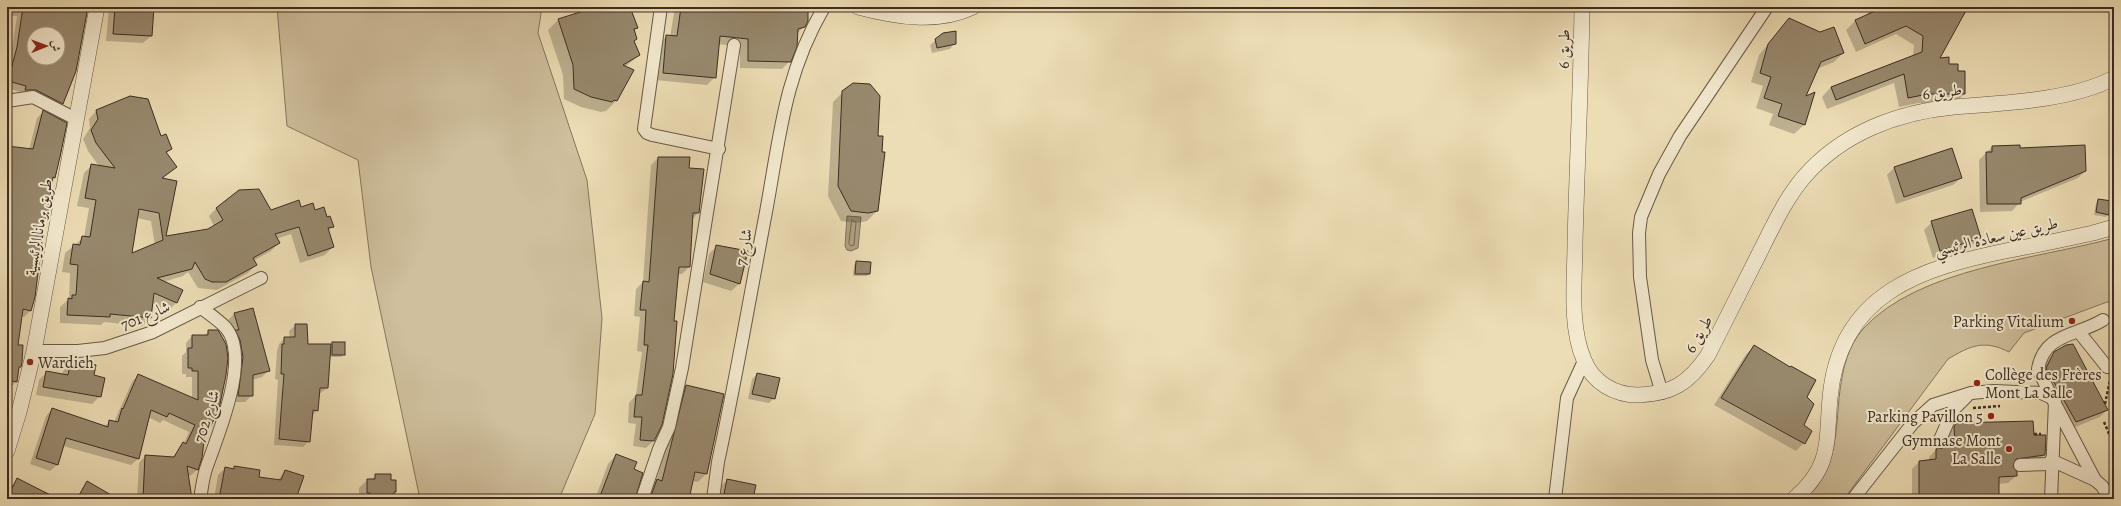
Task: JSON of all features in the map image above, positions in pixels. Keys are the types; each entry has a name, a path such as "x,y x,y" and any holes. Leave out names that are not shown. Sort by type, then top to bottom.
{"street":[{"name":"طريق برمانا الرئيسية","path":"7,451 19,412 34,351 97,7"},
{"path":"661,7 644,129 647,133 652,135 719,149"},
{"name":"شارع 7","path":"713,499 718,462 771,184 782,115 798,60 810,32 824,7"},
{"path":"858,7 903,17 927,18 961,12 973,7"},
{"name":"طريق 6","path":"1582,7 1575,292 1578,340 1584,361 1595,378 1605,387 1619,393 1630,395 1662,393 1683,383 1700,367 1708,355 1789,197 1814,167 1840,146 1868,128 1912,113 2041,98 2086,90 2114,78"},
{"path":"1662,393 1654,366 1641,284 1639,233 1642,217 1659,174 1680,136 1767,7"},
{"path":"642,499 651,469 669,427 682,368 719,149 734,45"},
{"path":"7,102 34,97 76,119"},
{"name":"طريق عين سعادة الرئيسي","path":"1794,499 1804,491 1816,475 1826,451 1832,379 1835,363 1841,348 1857,321 1880,299 1907,281 1931,270 1962,260 2093,233 2114,227"},
{"name":"شارع 701","path":"34,351 78,352 105,348 153,332 200,307 261,278"},
{"name":"شارع 702","path":"200,307 227,328 232,340 235,361 231,398 206,467 200,499"},
{"path":"2095,480 2039,375 2039,364 2052,342 2079,332 2103,320"},
{"path":"2079,332 2109,370"},
{"path":"1555,499 1567,398 1584,361"},
{"path":"1853,499 1924,411 1944,401 1971,393 1994,391 2045,394 2053,400"},
{"path":"1939,442 1958,402 1971,393"},
{"path":"2051,499 2053,400"},
{"path":"2020,465 2051,462 2095,480 2102,486 2110,499"}],"path":[{"path":"2105,404 2109,370"},
{"path":"1953,410 2004,406"},
{"path":"2104,422 2110,436 2114,432"}],"shaded area":[{"path":"277,7 542,7 538,33 587,180 602,318 595,414 559,499 420,499 371,267 358,160 287,126"},
{"path":"2114,238 2114,302 2107,302 2024,333 2009,352 2000,348 1985,345 1970,348 1948,359 1844,499 1805,499 1816,487 1830,462 1836,435 1841,382 1850,350 1863,329 1886,308 1915,292 1947,279 1981,268"}],"water":[{"path":"847,216 861,217 858,248 851,251 847,250 845,246"}],"building":[{"path":"23,7 88,7 76,71 63,104 36,90 25,90 26,86 8,81 17,47"},
{"path":"115,7 154,7 152,36 113,34"},
{"path":"596,7 630,7 638,28 634,29 637,39 634,41 640,55 623,65 634,70 617,101 614,100 612,102 591,97 574,89 573,65 558,19"},
{"path":"681,7 808,7 808,21 805,27 798,29 797,47 791,62 748,61 748,39 720,36 716,78 663,73 666,35 677,36"},
{"path":"1875,7 1968,7 1940,58 1949,57 1949,64 1958,64 1958,71 1965,71 1965,94 1928,94 1908,98 1904,74 1836,100 1831,87 1922,52 1923,36 1906,26 1865,44 1855,20 1873,12"},
{"path":"1789,18 1820,32 1834,27 1844,53 1821,62 1806,96 1815,92 1805,125 1778,116 1782,104 1764,98 1771,77 1760,73 1768,44"},
{"path":"956,31 956,44 937,48 935,39 943,33"},
{"path":"853,83 870,84 880,96 878,136 883,136 882,152 885,152 878,211 868,213 851,211 838,186 842,91"},
{"path":"130,96 148,99 161,136 166,134 172,149 166,152 177,167 162,178 177,181 166,236 208,229 223,220 216,208 239,190 259,189 271,210 299,200 301,207 313,203 315,210 324,207 327,217 330,216 334,227 328,228 334,247 308,256 299,227 275,234 280,243 253,258 257,265 226,282 212,282 205,279 195,262 192,269 157,278 183,290 177,303 154,293 151,318 110,314 110,317 67,315 68,298 72,299 72,295 76,295 78,265 70,264 73,244 80,245 82,236 90,237 96,200 85,198 91,164 115,168 96,143 91,130 98,119 96,110","holes":["139,209 159,213 163,240 132,253"]},
{"path":"43,110 67,123 55,178 53,177 47,218 45,218 35,297 31,311 23,309 18,345 23,345 22,362 21,367 19,367 17,382 7,380 7,146 33,149"},
{"path":"2020,145 2020,148 2085,145 2086,171 2021,198 2021,204 1987,204 1986,152 1992,152 1992,146"},
{"path":"1952,148 1962,178 1904,197 1894,167"},
{"path":"658,157 690,157 689,168 704,169 699,213 693,213 690,267 679,267 674,321 677,321 673,374 662,425 654,441 640,440 642,417 634,417 636,395 642,395 648,345 644,345 646,310 640,310 643,281 649,282"},
{"path":"2098,199 2112,201 2109,215 2096,212"},
{"path":"1972,209 1981,238 1940,251 1931,221"},
{"path":"716,245 748,251 740,284 710,274"},
{"path":"856,261 871,262 870,274 855,274"},
{"path":"253,308 270,371 253,375 253,396 238,396 243,357 240,340 235,330 239,330 234,313"},
{"path":"295,324 307,324 308,344 331,344 328,388 320,388 318,411 313,410 310,442 279,439 284,374 281,374 282,344 284,344 284,337 295,337"},
{"path":"208,330 218,330 226,344 228,358 219,409 207,434 205,433 202,458 198,470 187,466 192,499 143,499 145,455 174,457 183,442 186,444 195,425 169,413 167,417 151,410 139,459 66,438 58,465 36,458 52,408 108,427 109,420 118,422 122,408 123,409 138,374 198,400 198,371 192,371 192,368 188,368 188,348 192,348 192,335 208,335"},
{"path":"332,342 345,342 345,355 332,355"},
{"path":"2073,344 2108,410 2076,422 2046,368 2054,352 2066,345"},
{"path":"1754,345 1790,367 1791,366 1816,380 1807,397 1814,404 1804,425 1812,431 1805,444 1721,398"},
{"path":"71,360 96,365 94,375 105,378 101,397 43,387 46,371 68,375"},
{"path":"757,373 780,378 775,399 752,394"},
{"path":"686,385 724,394 707,474 695,472 689,499 650,499 657,479 662,481"},
{"path":"2033,421 2034,435 2046,435 2045,455 2016,459 2013,466 2017,472 2017,476 1999,477 1999,499 1919,499 1919,461 1936,459 1936,449 1943,448 1947,442 1955,441 1954,427 1956,423"},
{"path":"616,454 637,462 634,469 643,473 635,499 599,499"},
{"path":"234,466 260,470 259,477 281,480 285,470 304,476 296,499 219,499 225,467 234,469"},
{"path":"375,474 391,474 391,480 396,480 396,492 394,492 394,499 370,499 370,493 367,493 367,479 375,479"},
{"path":"17,478 58,499 7,499"},
{"path":"727,479 756,485 753,499 724,494"},
{"path":"87,481 118,499 77,499"}],"place":[{"name":"Parking Vitalium","path":"2072,321"},
{"name":"Wardieh","path":"30,362"},
{"name":"Collège des Frères Mont La Salle","path":"1977,383"},
{"name":"Parking Pavillon 5","path":"1991,416"},
{"name":"Gymnase Mont La Salle","path":"2009,449"}]}
